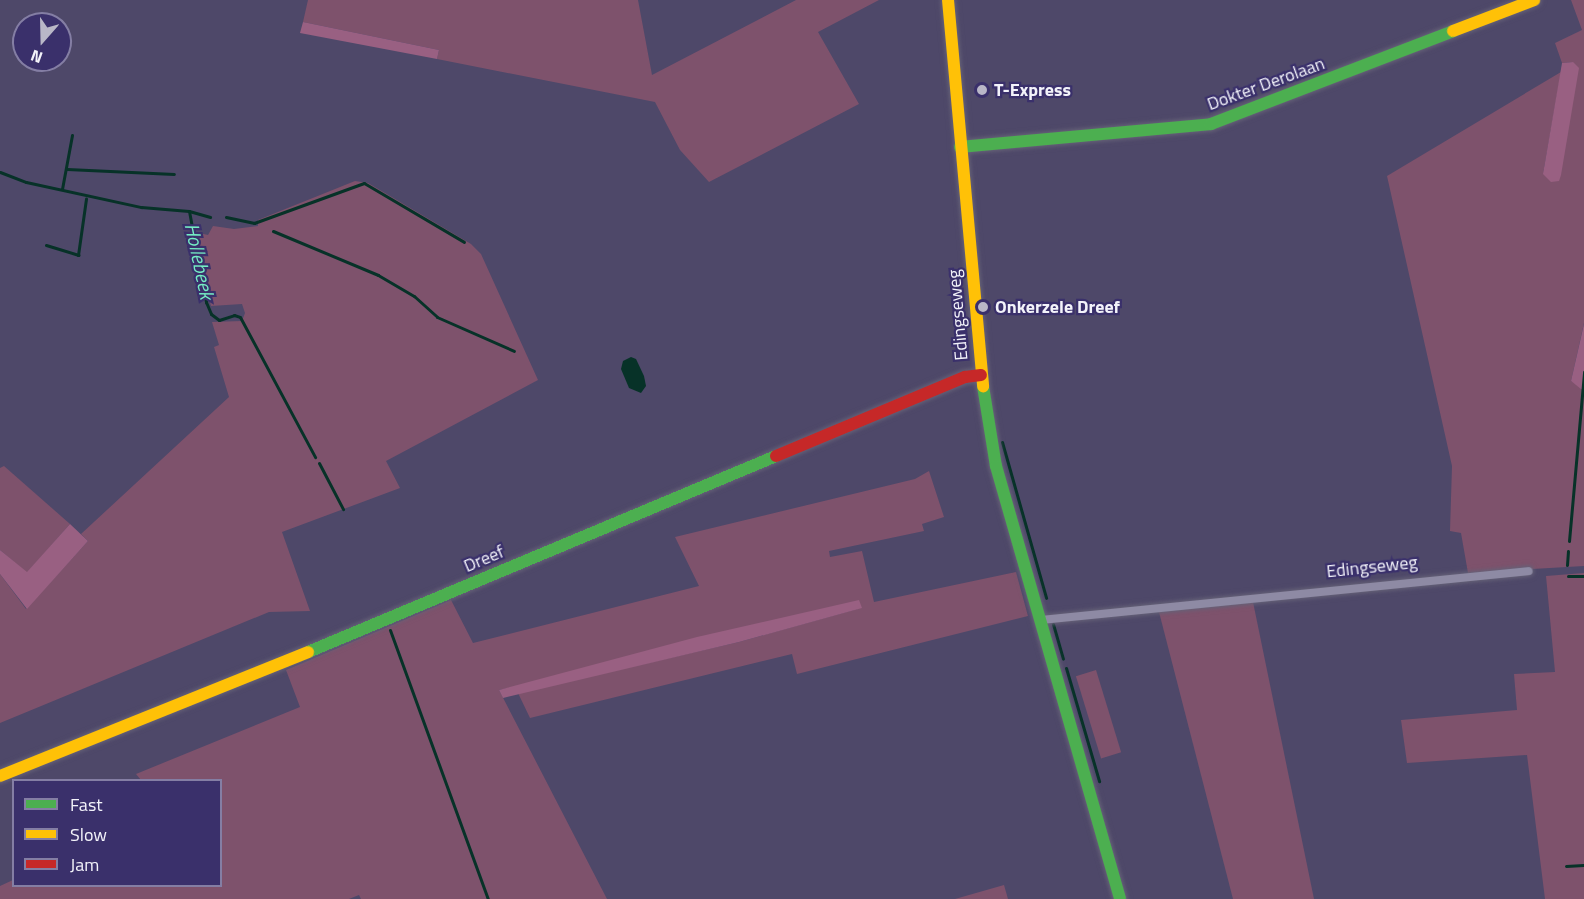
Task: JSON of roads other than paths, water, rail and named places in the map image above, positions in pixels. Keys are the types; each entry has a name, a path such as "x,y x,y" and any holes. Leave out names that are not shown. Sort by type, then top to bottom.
{"street":[{"name":"Edingseweg","path":"948,0 985,410 996,466 1120,899"},
{"name":"Dokter Derolaan","path":"960,147 1211,124 1534,0"},
{"name":"Dreef","path":"0,776 334,641 965,377 981,375"},
{"name":"Edingseweg","path":"1040,620 1529,571"}],"waterway":[{"path":"62,189 72,135"},
{"path":"67,169 174,174"},
{"name":"Hollebeek","path":"0,172 26,182 141,207 189,211 206,302 211,314 219,320 234,315 240,317 315,457"},
{"path":"226,217 254,223 364,183 464,242"},
{"path":"46,245 78,255 86,199"},
{"path":"189,211 210,217"},
{"path":"273,231 378,275 414,296 437,317 514,351"},
{"path":"1569,541 1584,372"},
{"path":"1002,442 1046,598"},
{"name":"Hollebeek","path":"319,463 343,509"},
{"path":"1567,565 1568,551"},
{"path":"1568,576 1584,576"},
{"path":"1053,624 1063,659"},
{"path":"390,630 488,899"},
{"path":"1066,668 1099,781"},
{"path":"1566,866 1584,865"}],"place":[{"name":"T-Express","path":"982,90"},
{"name":"Onkerzele Dreef","path":"983,307"}]}
